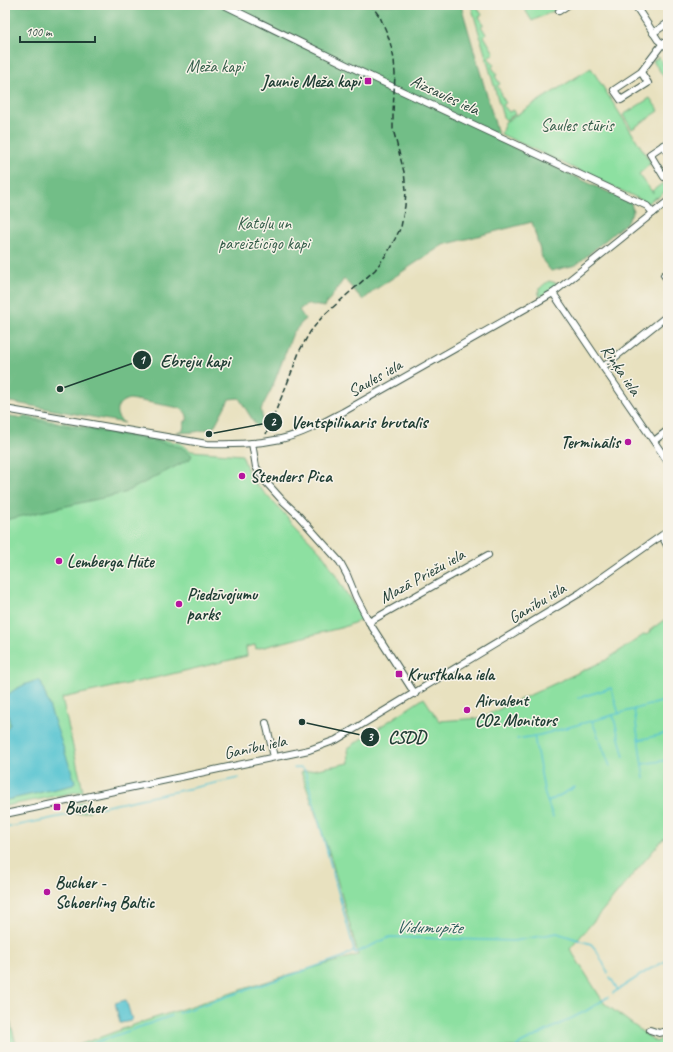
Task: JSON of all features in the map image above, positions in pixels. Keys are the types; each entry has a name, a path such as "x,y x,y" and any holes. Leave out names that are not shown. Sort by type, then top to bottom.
{"street":[{"name":"Aizsaules iela","path":"224,5 351,67 647,206 653,213"},
{"path":"559,11 568,5"},
{"path":"635,5 658,40 665,46 641,72 614,90 621,100 648,84 641,72"},
{"path":"653,33 668,23"},
{"path":"668,153 666,144 650,154 664,177 668,175"},
{"name":"Saules iela","path":"5,409 208,444 223,445 282,439 316,426 553,293 668,201"},
{"name":"Riņķa iela","path":"553,293 668,462"},
{"path":"602,367 668,315"},
{"path":"654,441 668,430"},
{"path":"252,443 256,467 265,481 340,562 369,622 415,694"},
{"name":"Ganību iela","path":"5,814 309,750 336,740 415,694 449,671 580,593 668,531"},
{"path":"662,536 668,547"},
{"name":"Mazā Priežu iela","path":"369,622 488,555"},
{"path":"266,723 274,757"},
{"path":"650,1030 659,1033 668,1031"}],"green space":[{"path":"5,5 461,5 500,141 631,203 633,211 627,222 576,265 551,271 543,261 532,222 443,245 376,289 363,300 344,279 324,307 307,304 299,310 305,319 293,333 272,388 261,409 263,421 257,427 239,398 229,399 214,427 187,433 177,432 183,430 185,421 187,421 186,414 180,408 130,399 121,403 117,410 118,417 125,423 5,401"},
{"path":"471,5 479,5 477,7 482,15 479,17 484,24 481,26 486,34 484,36 494,53 488,57 494,65 492,67 500,84 497,86 506,103 503,105 509,112 513,110 515,114 506,120 503,117"},
{"path":"522,5 561,5 562,7 532,21"},
{"path":"659,57 668,72 668,83 653,61"},
{"name":"Saules stūris","path":"591,68 651,163 639,174 653,193 652,191 663,183 667,190 648,203 501,134 505,122"},
{"path":"650,98 659,111 632,129 623,115"},
{"path":"549,281 558,285 540,297 540,289"},
{"path":"5,415 155,441 181,447 192,455 190,459 124,493 5,520"},
{"name":"Piedzīvojumu parks","path":"23,416 180,443 191,451 242,455 251,479 320,551 363,619 344,627 256,649 255,645 246,647 247,656 62,698 83,791 5,806 5,435"},
{"path":"668,617 668,838 663,839 570,949 604,1003 656,1042 668,1035 668,1047 73,1047 142,1022 284,976 358,955 331,858 301,772 349,763 348,748 424,698 439,721 480,718 606,660 645,634 646,635"},
{"path":"84,801 88,804 90,811 76,814 76,805"},
{"path":"5,1003 17,1047 5,1047"}],"water":[{"path":"39,680 41,682 75,782 73,785 7,800 5,799 5,729 7,729 10,724 5,700 9,694 15,690"},
{"path":"126,1000 132,1020 120,1023 115,1003"}],"waterway":[{"path":"578,698 611,688 619,714"},
{"path":"517,739 540,735 668,700"},
{"path":"634,709 644,779"},
{"path":"613,715 624,757"},
{"path":"592,721 610,766"},
{"path":"639,740 668,733"},
{"path":"534,736 545,795 553,817"},
{"path":"642,764 668,760"},
{"name":"Vidumupīte","path":"294,768 301,768 305,771 355,953 390,937 514,941 557,933 591,944 597,951 608,973"},
{"path":"98,808 239,778"},
{"path":"548,802 575,787"},
{"path":"5,828 68,815"},
{"path":"178,1013 343,957 353,951"},
{"name":"Vidumupīte","path":"613,993 650,969 668,960"},
{"name":"Vidumupīte","path":"610,977 618,990"},
{"path":"516,1047 586,1011 608,997"},
{"path":"83,1047 171,1016"}],"railway":[{"path":"266,434 300,350 310,332 323,316 375,270 388,252 401,227 406,190 404,172 393,129 395,74 394,59 387,33 380,17 371,5"}],"place":[{"name":"Jaunie Meža kapi","path":"368,81"},
{"name":"Ebreju kapi","path":"60,389"},
{"name":"Ventspilinaris brutalis","path":"209,434"},
{"name":"Terminālis","path":"628,442"},
{"name":"Stenders Pica","path":"242,476"},
{"name":"Lemberga Hūte","path":"59,561"},
{"name":"Piedzīvojumu parks","path":"179,604"},
{"name":"Krustkalna iela","path":"399,674"},
{"name":"Airvalent CO2 Monitors","path":"467,710"},
{"name":"CSDD","path":"302,722"},
{"name":"Bucher","path":"57,807"},
{"name":"Bucher - Schoerling Baltic","path":"47,892"}],"park label":[{"name":"Meža kapi","path":"215,66"},
{"name":"Katoļu un pareizticīgo kapi","path":"264,233"}]}
